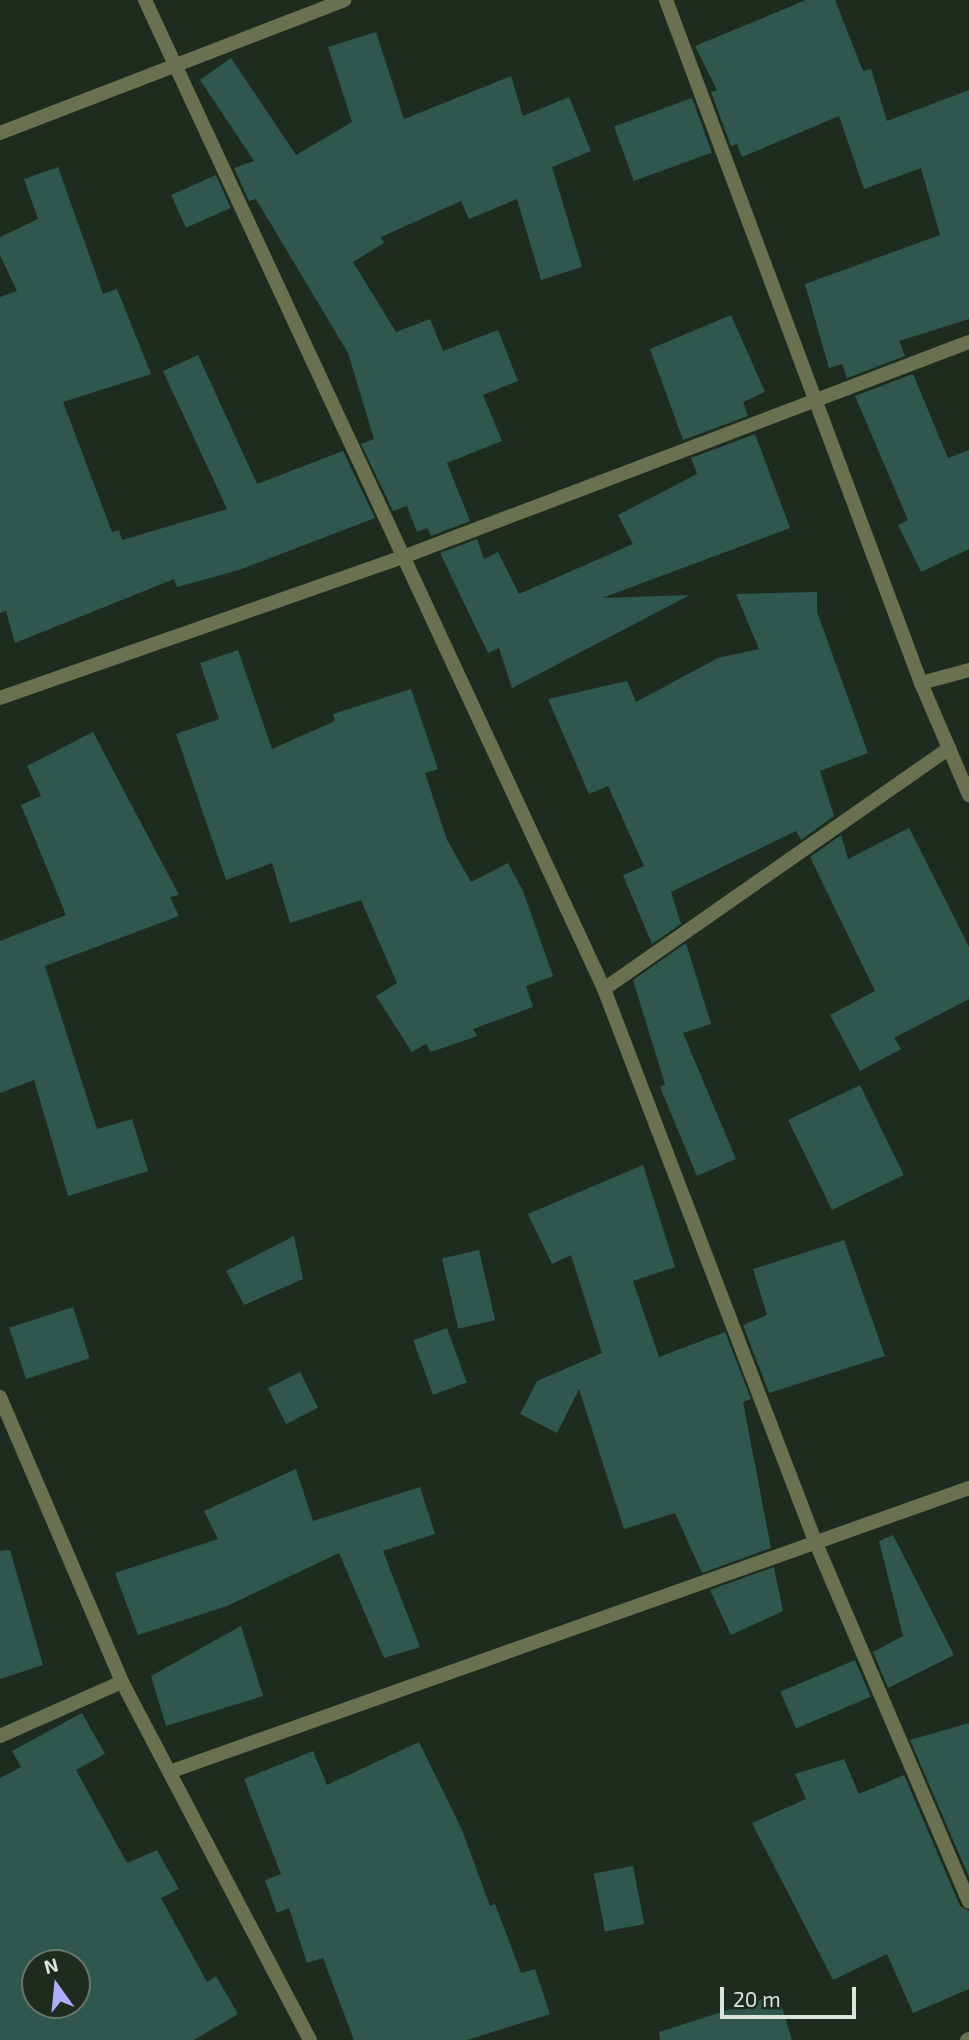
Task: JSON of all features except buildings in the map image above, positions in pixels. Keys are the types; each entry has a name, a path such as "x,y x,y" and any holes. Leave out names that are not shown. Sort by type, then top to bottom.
{"street":[{"path":"145,0 604,989 815,1541 969,1902"},
{"path":"0,133 344,0"},
{"path":"666,0 921,683 969,795"},
{"path":"0,698 403,557 815,398 969,342"},
{"path":"921,683 969,670"},
{"path":"604,989 949,748"},
{"path":"0,1397 122,1682 172,1771 310,2040"},
{"path":"172,1771 969,1488"},
{"path":"0,1736 122,1682"}]}
